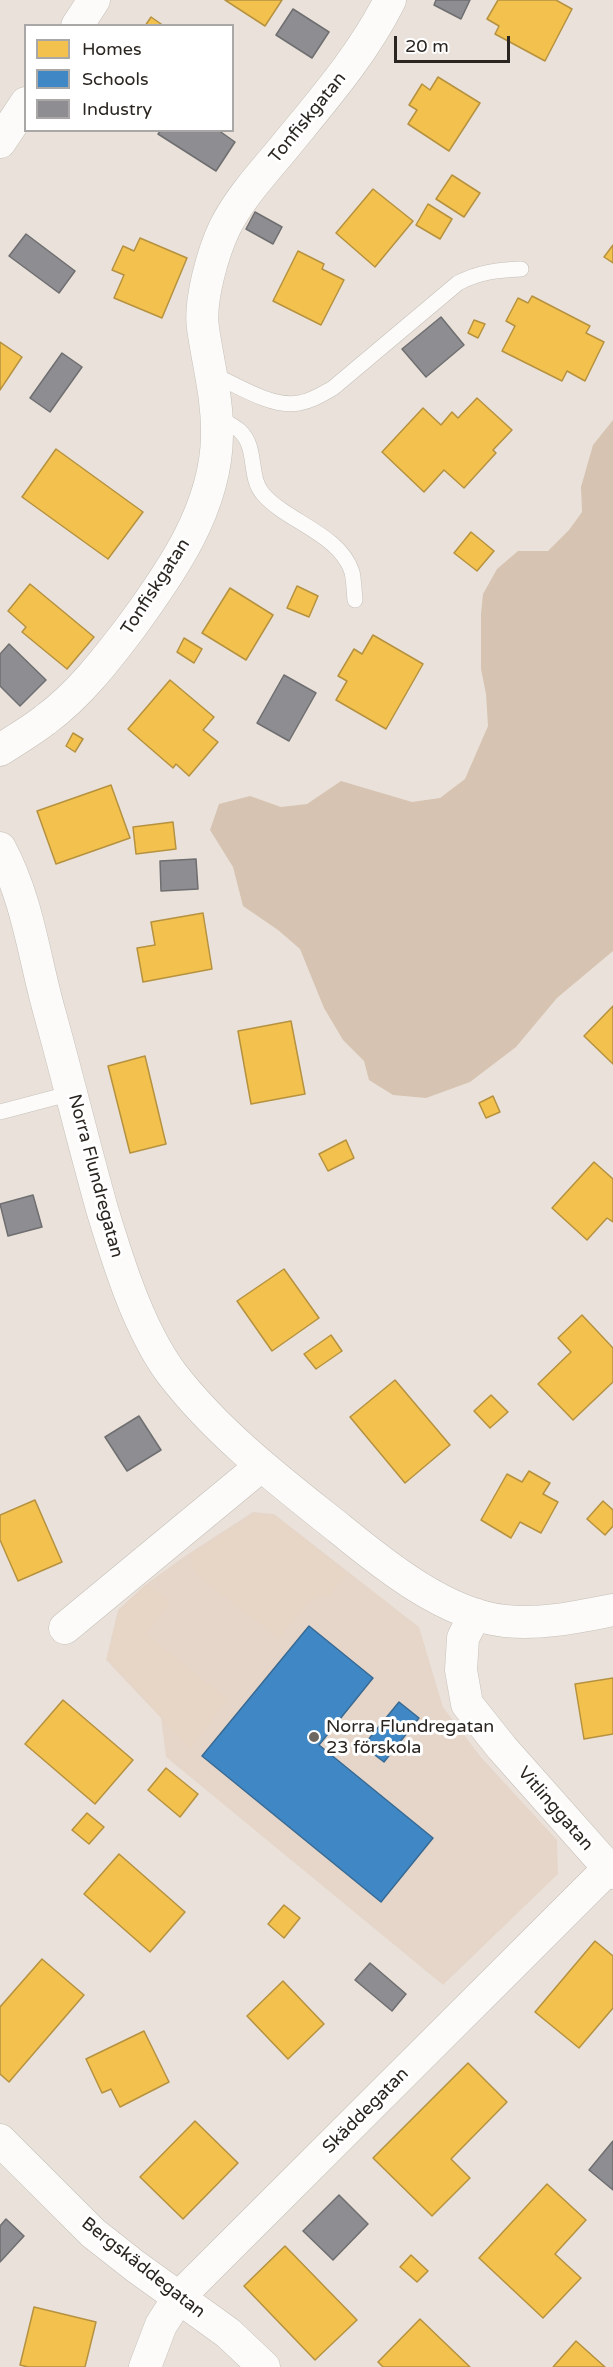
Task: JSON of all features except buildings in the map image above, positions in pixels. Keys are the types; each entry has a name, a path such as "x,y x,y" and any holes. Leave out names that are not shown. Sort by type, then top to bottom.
{"street":[{"path":"78,24 94,0"},
{"name":"Tonfiskgatan","path":"0,750 46,720 81,687 107,658 176,563 192,531 213,470 217,437 216,416 212,374 203,326 203,297 225,227 251,188 346,72 380,21 390,0"},
{"path":"1,137 24,106"},
{"name":"Norra Flundregatan","path":"0,848 27,914 45,997 113,1245 140,1318 171,1373 212,1419 261,1466 396,1574 429,1593 475,1614 503,1621 528,1622 574,1618 613,1611"},
{"path":"65,1628 261,1466"},
{"name":"Vitlinggatan","path":"475,1614 463,1638 461,1670 467,1704 502,1748 611,1871"},
{"name":"Skäddegatan","path":"145,2367 161,2325 179,2296 611,1871"},
{"name":"Bergskäddegatan","path":"0,2140 93,2233 228,2333 264,2367"}],"lane":[{"path":"212,374 271,400 297,404 312,400 333,388 458,283 494,270 521,269"},
{"path":"216,416 240,431 249,444 256,485 264,496 315,531 341,554 352,572 355,600"},
{"path":"0,1112 72,1093"}],"shaded area":[{"path":"613,420 613,951 557,998 516,1047 470,1082 426,1098 393,1095 369,1080 364,1061 343,1040 324,1008 300,949 278,930 243,906 233,867 210,830 219,804 250,796 281,807 307,804 341,781 412,802 440,798 465,779 488,726 486,694 481,669 483,594 497,569 518,551 548,551 569,530 582,512 581,487 593,445"},
{"name":"Norra Flundregatan 23 förskola","path":"253,1512 274,1514 419,1627 443,1707 480,1756 557,1840 558,1874 443,1985 166,1757 161,1718 106,1660 118,1610 145,1585"},
{"path":"254,1515 274,1515 346,1573 329,1597 320,1595 307,1603 279,1638 198,1576 190,1560 194,1553"},
{"path":"147,1585 170,1602 146,1634 227,1699 190,1749 108,1658 120,1610"}],"place":[{"name":"Norra Flundregatan 23 förskola","path":"314,1737"}]}
